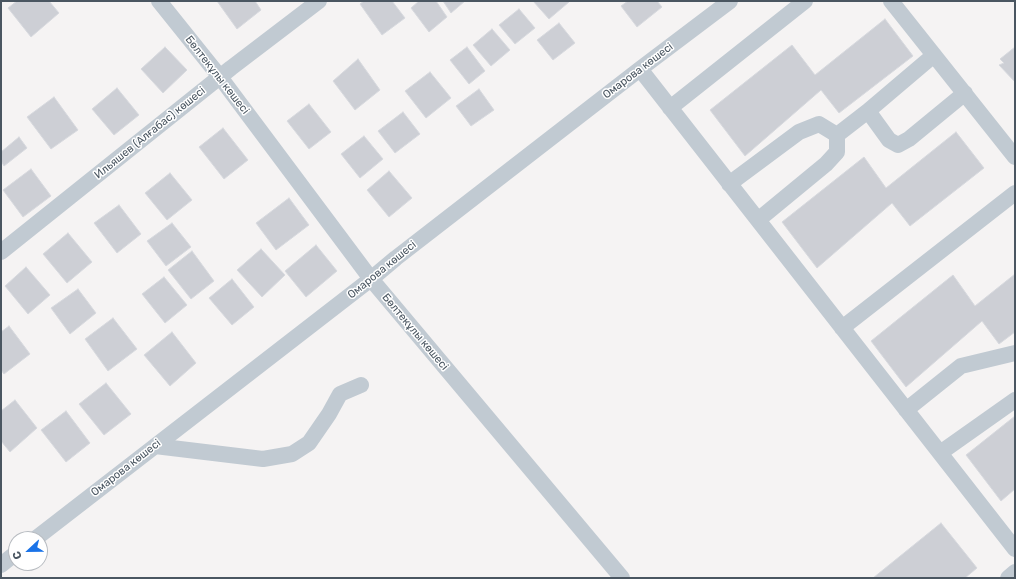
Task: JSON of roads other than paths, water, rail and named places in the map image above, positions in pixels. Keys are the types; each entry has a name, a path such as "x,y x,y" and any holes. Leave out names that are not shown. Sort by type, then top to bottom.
{"street":[{"name":"Бөлтекұлы көшесі","path":"159,1 220,77 371,280 622,578"},
{"name":"Ильяшев (Алғабас) көшесі","path":"1,252 220,77 318,1"},
{"name":"Омарова көшесі","path":"45,531 371,280 402,253 730,1"},
{"path":"670,108 805,1"},
{"path":"891,1 1015,157"},
{"path":"837,134 868,111 934,55"},
{"path":"640,69 1015,549"},
{"path":"868,111 889,140 898,145 909,139 965,93"},
{"path":"729,184 800,132 819,124 837,134"},
{"path":"758,220 826,164 837,152 837,134"},
{"path":"842,328 1015,192"},
{"path":"906,410 961,366 1015,353"},
{"path":"155,446 263,459 292,454 309,443 329,414 340,394 361,385"},
{"path":"940,453 1015,400"},
{"path":"1008,578 1015,572"}]}
